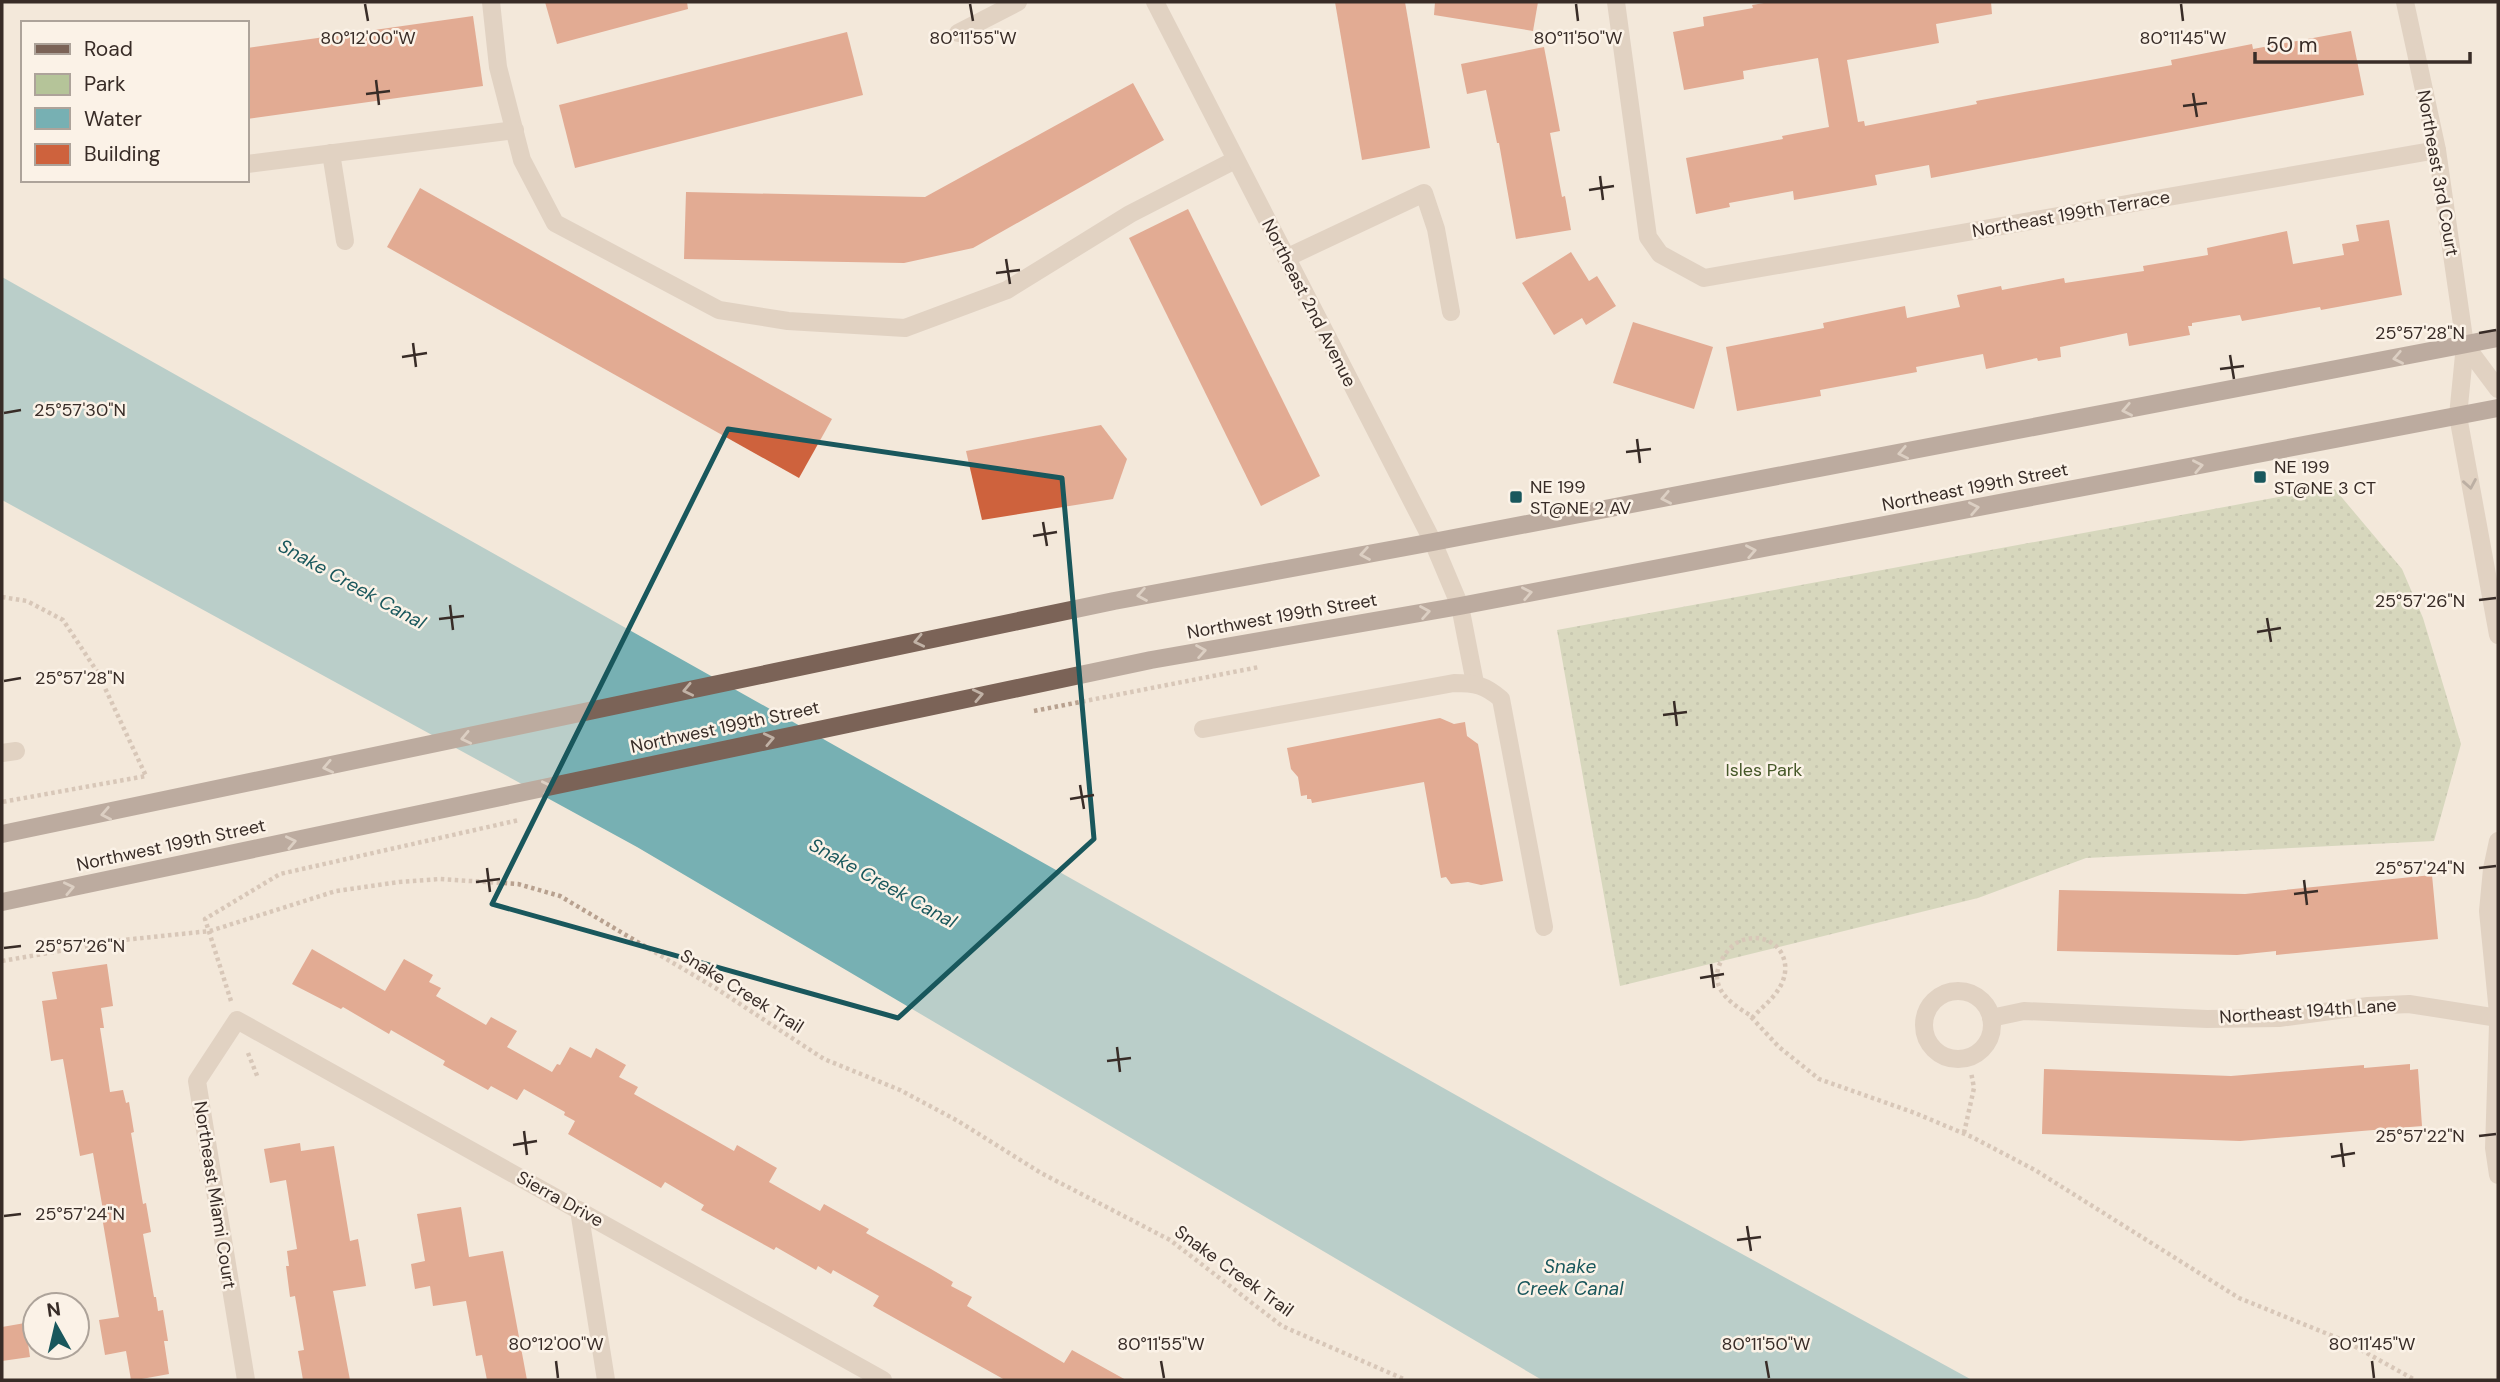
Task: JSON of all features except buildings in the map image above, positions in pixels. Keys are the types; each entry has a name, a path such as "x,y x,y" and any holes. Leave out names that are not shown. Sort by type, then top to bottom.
{"main road":[{"path":"2,834 1114,601 2498,338"},
{"name":"Northeast 199th Street","path":"1460,606 2498,408"},
{"name":"Northwest 199th Street","path":"2,902 1151,660 1460,606"}],"street":[{"path":"491,2 498,67 522,160 555,223 719,310 788,321 905,328 1007,290 1130,214 1235,160"},
{"path":"958,33 1018,2"},
{"name":"Northeast 2nd Avenue","path":"1155,2 1433,542 1460,606 1475,683"},
{"name":"Northeast 199th Terrace","path":"1616,2 1648,237 1660,254 1704,278 2437,150"},
{"name":"Northeast 3rd Court","path":"2405,2 2437,150 2465,345"},
{"path":"248,164 514,130"},
{"path":"331,153 345,242"},
{"path":"1286,258 1424,192 1436,229 1451,312"},
{"path":"2465,345 2498,389"},
{"path":"2465,345 2458,416 2498,635"},
{"path":"1203,729 1454,683 1475,683 1488,688 1501,699 1544,927"},
{"path":"2498,841 2488,911 2498,1015"},
{"name":"Northeast 194th Lane","path":"1991,1018 2024,1011 2207,1019 2279,1018 2368,1006 2409,1004 2498,1015"},
{"name":"Sierra Drive","path":"237,1020 883,1380"},
{"name":"Northeast Miami Court","path":"237,1020 197,1081 246,1380"},
{"path":"2498,1025 2494,1148 2498,1175"},
{"path":"579,1210 606,1380"}],"path":[{"path":"2,597 27,601 63,620 98,673 146,776 2,802"},
{"path":"1022,713 1266,666"},
{"path":"258,1078 205,919 280,874 519,820"},
{"name":"Snake Creek Trail","path":"2,961 123,940 210,931 336,891 399,882 439,880 519,884 560,896 717,989 824,1059 901,1090 958,1121 1041,1173 1170,1240 1282,1326 1406,1380"},
{"path":"1752,1018 1779,990 1787,963 1783,953 1769,940 1739,941 1728,950 1717,967 1717,982 1732,1005 1752,1018 1779,1047 1819,1079 1964,1133 2035,1170 2239,1298 2344,1341 2414,1380"},
{"path":"1964,1133 1974,1088 1971,1072"}],"highlighted area":[{"path":"728,429 1062,478 1094,839 898,1018 492,904"}],"green space":[{"name":"Isles Park","path":"2333,487 2402,569 2423,618 2461,744 2434,841 2086,858 1978,898 1620,986 1557,630"}],"water":[{"name":"Snake Creek Canal","path":"2,277 1607,1180 1972,1380 1542,1380 637,847 2,500"}],"place":[{"name":"NE 199 ST@NE 3 CT","path":"2260,477"},
{"name":"NE 199 ST@NE 2 AV","path":"1516,497"}]}
